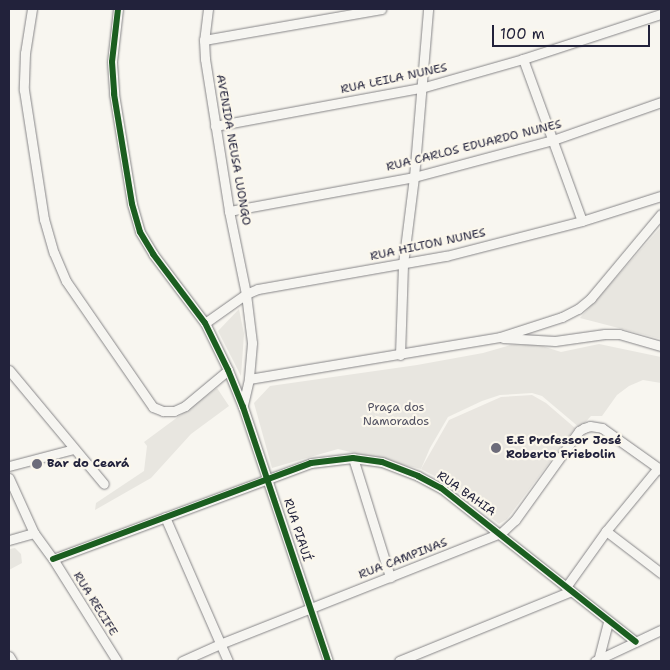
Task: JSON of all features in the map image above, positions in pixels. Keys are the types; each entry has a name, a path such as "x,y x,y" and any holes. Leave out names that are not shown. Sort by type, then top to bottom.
{"street":[{"path":"32,9 25,53 24,90 44,219 54,253 66,281 153,406 163,411 174,411 185,406 228,370"},
{"name":"RUA PIAUÍ","path":"118,9 112,62 114,94 132,204 140,232 153,254 205,323 228,370 268,479 328,661"},
{"name":"AVENIDA NEUSA LUONGO","path":"208,9 204,40 215,126 229,211 246,294 252,343 249,379 243,407"},
{"path":"204,40 381,9"},
{"path":"400,355 403,264 414,177 428,9"},
{"name":"RUA LEILA NUNES","path":"215,126 421,88 523,59 661,14"},
{"path":"523,59 582,221"},
{"name":"RUA CARLOS EDUARDO NUNES","path":"229,211 414,177 553,140 661,102"},
{"name":"RUA HILTON NUNES","path":"205,323 246,294 258,290 403,264 498,243 582,221 661,196"},
{"path":"249,379 500,338 578,309 612,276 661,214"},
{"path":"500,338 555,341 605,334 619,334 661,346"},
{"path":"9,370 104,484"},
{"name":"RUA CAMPINAS","path":"182,661 220,644 501,533 515,520 579,431 590,426 602,428 660,469"},
{"path":"9,466 74,449"},
{"path":"353,458 390,577"},
{"name":"RUA BAHIA","path":"53,559 311,463 353,458 382,462 418,476 441,488 501,533 608,622 636,642"},
{"path":"399,661 568,589 606,531 660,469"},
{"name":"RUA RECIFE","path":"9,478 34,533 53,559 117,661"},
{"path":"165,517 228,661"},
{"path":"606,531 661,574"},
{"path":"9,540 34,533"},
{"path":"597,661 608,622"},
{"path":"597,661 661,630"},
{"path":"9,656 12,661"}],"shaded area":[{"name":"E.E Professor José Roberto Friebolin","path":"532,395 546,403 575,428 507,519 499,524 444,481 421,469 449,420 501,397"}],"green space":[{"path":"661,227 661,339 580,318"},
{"path":"239,309 244,334 241,376 218,331"},
{"name":"Praça dos Namorados","path":"536,344 561,352 599,344 661,357 661,383 643,380 629,386 617,395 602,416 591,416 580,428 542,396 532,393 500,395 482,401 448,417 430,448 421,469 338,449 272,468 254,403 270,386 417,365 483,353 511,345"},
{"path":"217,388 229,406 191,434 151,478 95,510 96,503 144,471 147,446 144,442"},
{"path":"15,548 21,554 22,563 9,570 9,549"}],"cycle path":[{"path":"118,9 112,62 114,94 132,204 140,232 153,254 205,323 228,370 243,407 328,661"},
{"path":"53,559 311,463 353,458 382,462 418,476 441,488 636,642"}],"place":[{"name":"E.E Professor José Roberto Friebolin","path":"496,448"},
{"name":"Bar do Ceará","path":"37,464"}]}
